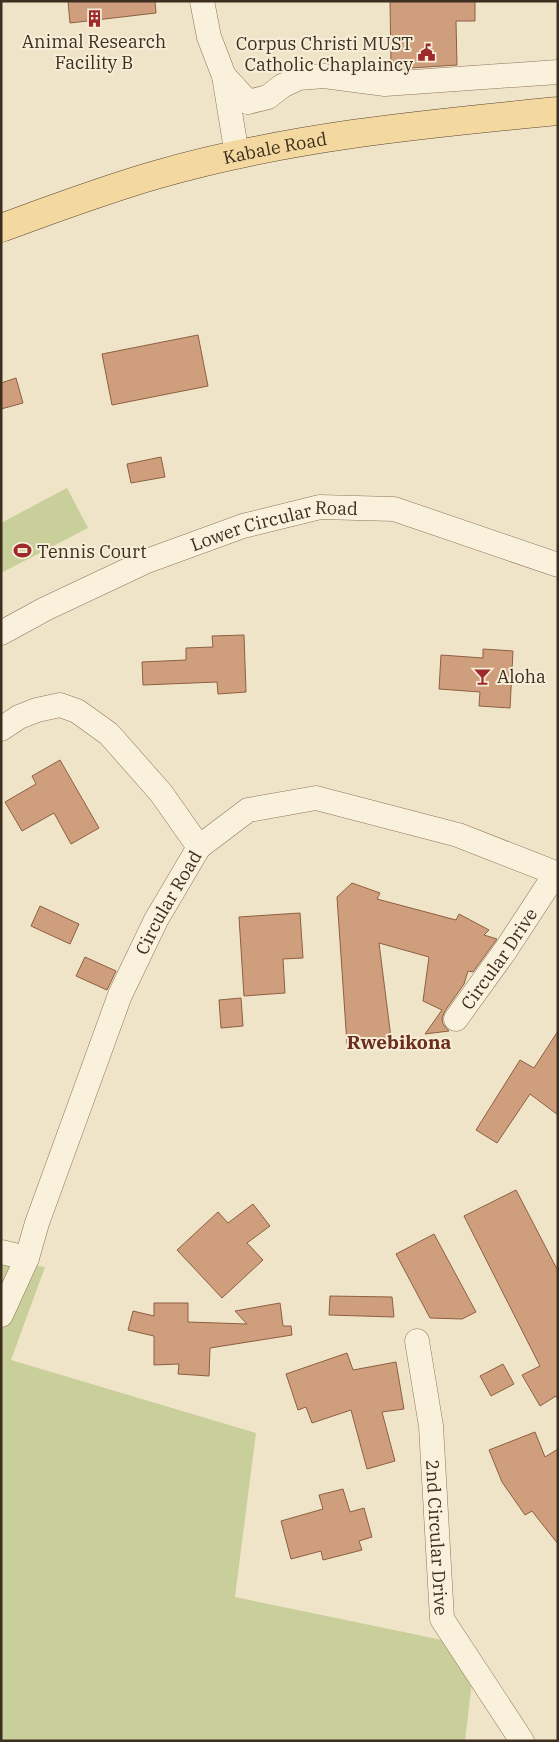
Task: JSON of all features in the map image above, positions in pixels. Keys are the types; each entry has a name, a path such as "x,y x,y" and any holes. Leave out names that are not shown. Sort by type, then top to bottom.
{"main road":[{"name":"Kabale Road","path":"1,228 158,174 237,155 350,135 558,112"}],"street":[{"path":"202,1 209,37 224,76 237,155"},
{"path":"224,76 248,102 268,97 282,86 300,78 324,76 392,83 558,72"},
{"name":"Lower Circular Road","path":"1,633 45,609 147,561 243,526 320,507 394,509 558,565"},
{"path":"1,729 18,717 37,710 60,705 77,710 109,734 162,793 199,847"},
{"name":"Circular Road","path":"1,1315 27,1258 40,1214 120,995 156,920 199,847 248,810 316,798 458,835 557,873"},
{"name":"Circular Drive","path":"456,1020 557,873"},
{"path":"1,1252 27,1258"},
{"name":"2nd Circular Drive","path":"417,1341 431,1426 442,1619 522,1741"}],"green space":[{"name":"Tennis Court","path":"67,488 88,528 1,573 1,523"},
{"path":"1,1259 45,1267 11,1360 256,1433 235,1597 476,1647 465,1741 1,1741"}],"building":[{"name":"Animal Research Facility B","path":"68,1 155,1 156,13 70,23"},
{"path":"390,1 475,1 475,21 456,21 457,65 396,69 396,64 391,64"},
{"path":"198,335 208,386 112,405 102,354"},
{"path":"16,378 23,403 1,409 1,383"},
{"path":"161,457 165,477 131,483 127,464"},
{"path":"244,635 246,692 218,694 217,682 143,685 142,662 186,660 186,648 213,647 212,636"},
{"path":"483,649 513,651 510,708 479,706 480,692 439,689 441,655 483,658"},
{"path":"60,760 99,828 71,844 54,813 22,831 5,802 36,784 32,776"},
{"path":"352,883 380,893 377,899 456,920 459,914 489,930 484,935 497,939 473,972 468,971 464,984 445,1011 442,1018 443,1024 449,1031 425,1034 442,1010 423,1001 429,957 379,943 391,1038 347,1044 337,897"},
{"path":"40,906 79,924 70,944 31,926"},
{"path":"300,913 303,958 283,959 285,993 244,996 239,917"},
{"path":"85,957 116,971 107,990 76,976"},
{"path":"241,998 243,1026 221,1028 219,1000"},
{"path":"558,1031 558,1115 530,1094 497,1143 476,1130 520,1060 534,1068"},
{"path":"516,1190 558,1271 558,1400 556,1396 540,1406 522,1375 540,1366 464,1216"},
{"path":"253,1204 270,1226 247,1243 263,1260 222,1298 177,1250 218,1212 228,1223"},
{"path":"434,1234 476,1312 462,1319 430,1318 396,1254"},
{"path":"330,1296 392,1297 394,1317 329,1315"},
{"path":"154,1303 188,1303 188,1322 247,1324 235,1311 280,1303 283,1326 291,1326 292,1335 210,1348 209,1376 178,1374 179,1364 154,1365 154,1336 128,1330 133,1311 154,1316"},
{"path":"347,1353 353,1370 396,1362 404,1409 382,1412 395,1461 367,1469 351,1410 312,1423 306,1407 298,1410 286,1374"},
{"path":"503,1364 514,1384 491,1396 480,1376"},
{"path":"535,1432 545,1457 558,1449 558,1544 532,1511 525,1515 502,1482 489,1450"},
{"path":"343,1489 350,1512 364,1508 372,1537 359,1541 362,1550 323,1560 321,1551 291,1559 281,1521 323,1509 319,1495"}],"place":[{"name":"Animal Research Facility B","path":"94,18"},
{"name":"Corpus Christi MUST Catholic Chaplaincy","path":"427,53"},
{"name":"Tennis Court","path":"23,551"},
{"name":"Aloha","path":"483,676"}],"district":[{"name":"Rwebikona","path":"399,1042"}]}
